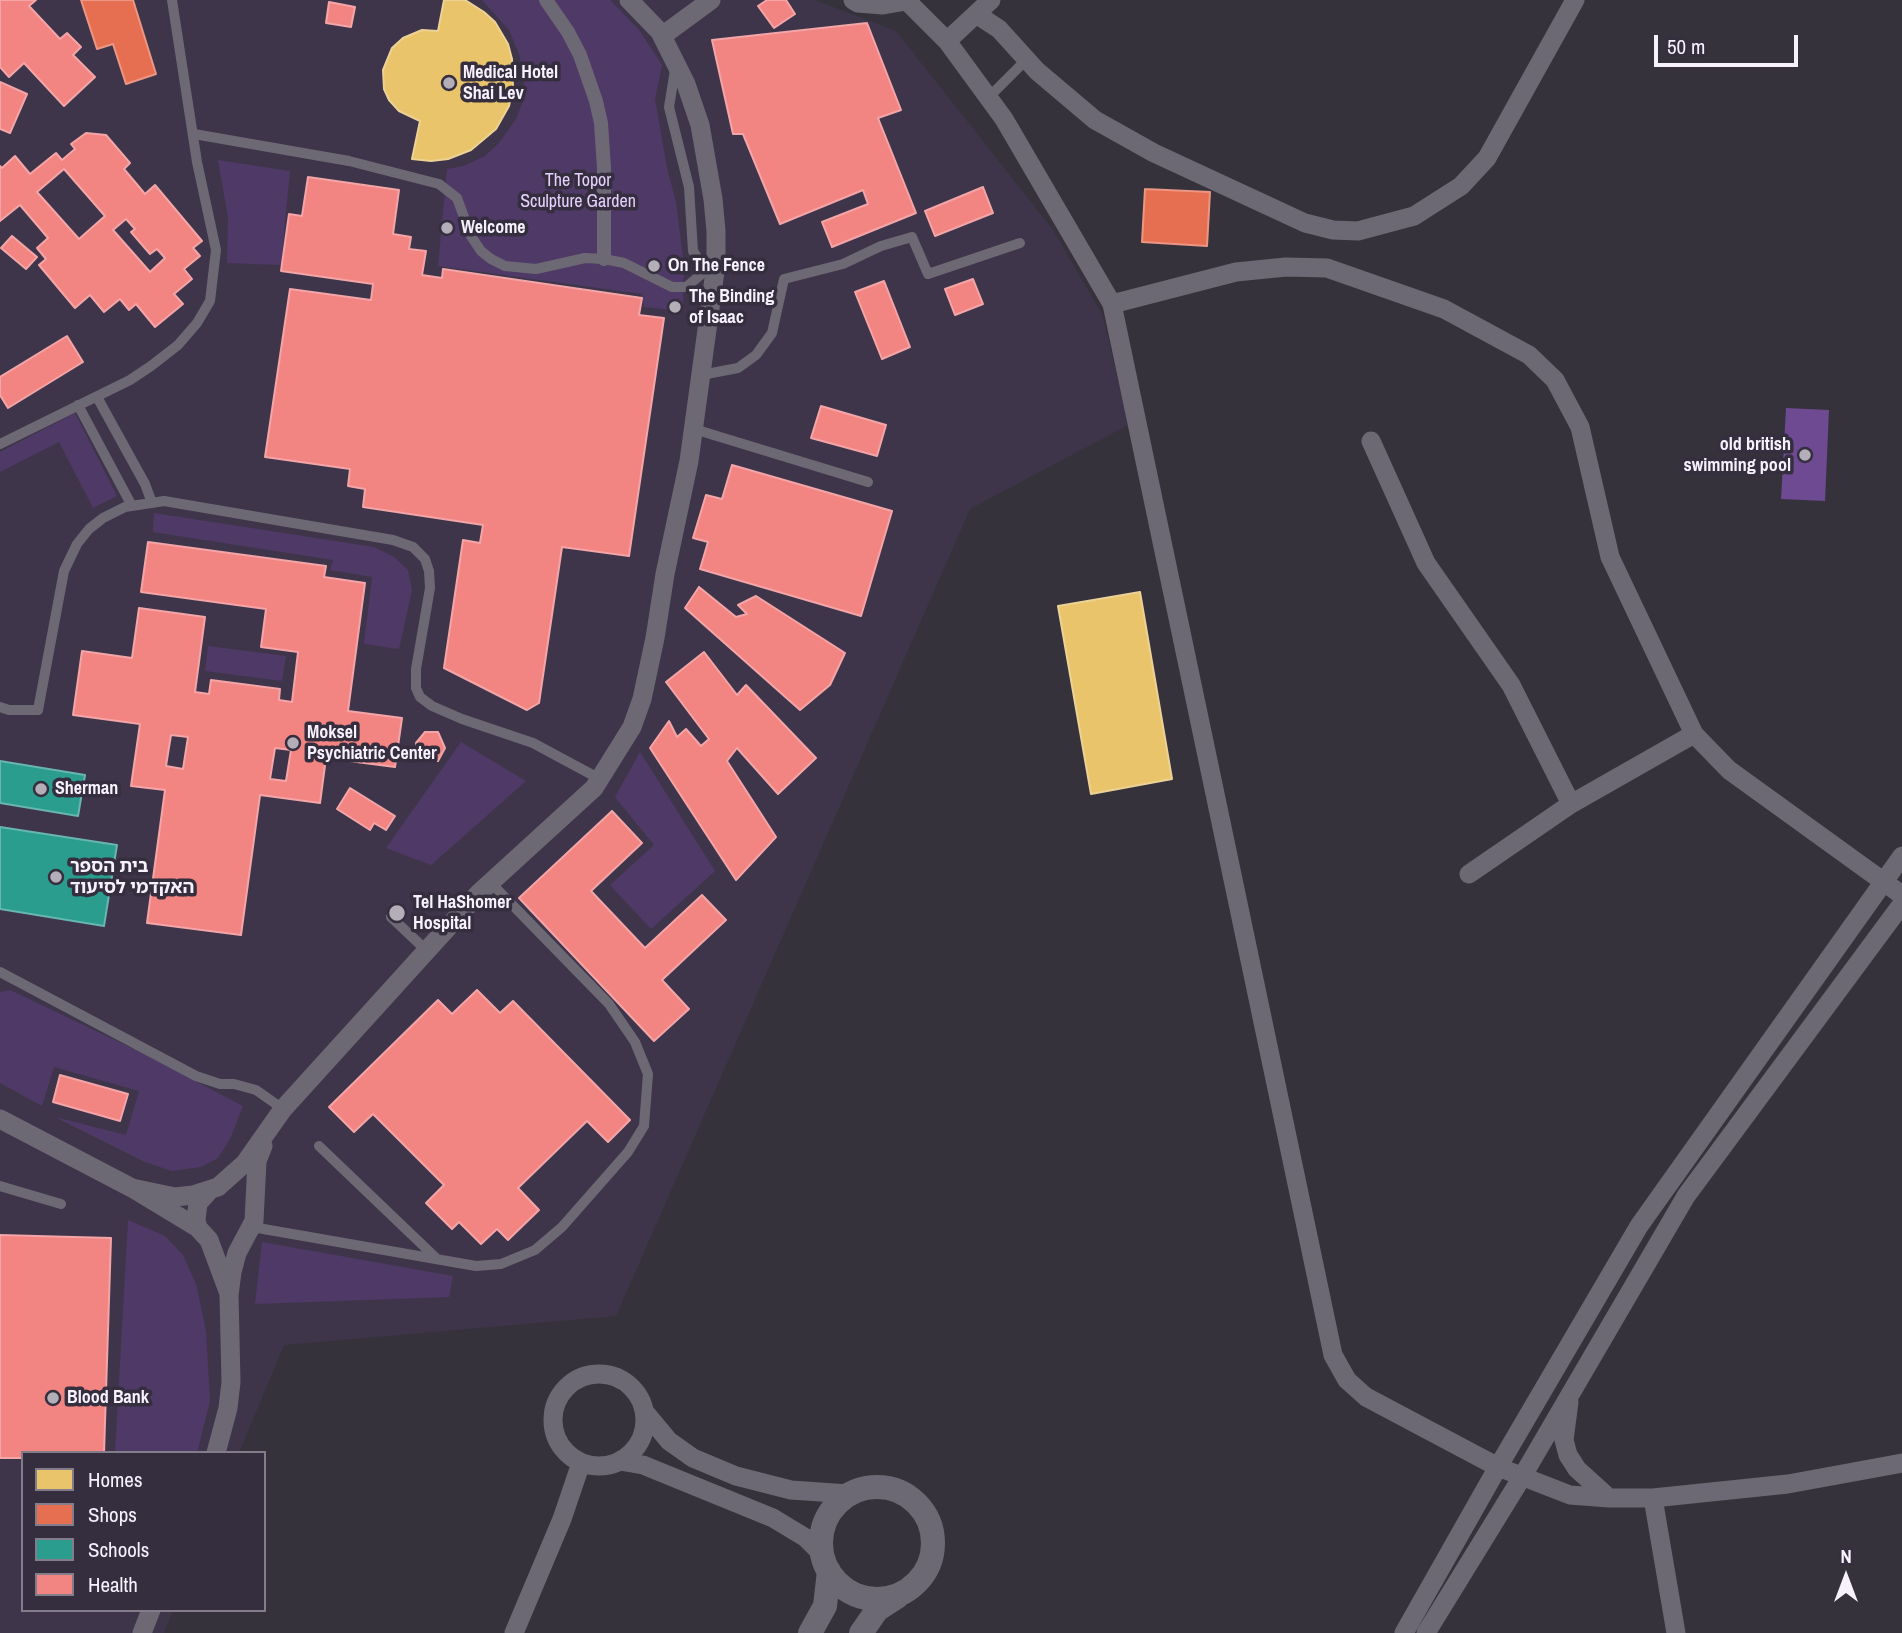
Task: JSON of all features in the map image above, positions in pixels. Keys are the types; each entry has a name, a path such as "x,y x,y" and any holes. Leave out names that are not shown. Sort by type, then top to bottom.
{"street":[{"path":"546,0 580,55 596,101 604,168 604,259"},
{"path":"662,36 711,0"},
{"path":"853,0 858,3 883,5 906,1 947,41 1004,119 1112,304 1333,1355 1348,1380 1366,1397 1497,1467 1570,1495 1653,1498 1788,1484 1902,1463"},
{"path":"947,41 991,0"},
{"path":"976,14 999,29 1038,71 1095,120 1154,153 1294,218 1333,230 1358,231 1414,216 1461,186 1487,158 1575,0"},
{"path":"229,1295 195,1211 198,1203 246,1164 283,1109 490,882 594,788 632,727 642,699 694,429 716,231 708,163 700,125 677,62 662,36 635,2"},
{"path":"1112,304 1236,272 1286,267 1326,268 1444,309 1529,355 1555,380 1580,427 1610,557 1694,734 1729,770 1902,895"},
{"path":"1371,441 1426,564 1511,685 1571,804"},
{"path":"1469,874 1571,804 1694,734"},
{"path":"1404,1633 1497,1467 1640,1226 1902,856"},
{"path":"1426,1633 1522,1477 1686,1196 1902,904"},
{"path":"0,1119 132,1188 216,1243 232,1244 242,1239 250,1230"},
{"path":"217,1451 228,1408 231,1382 229,1295 237,1253 250,1230 257,1161 268,1132"},
{"path":"132,1188 176,1197 214,1189 236,1188 244,1192 253,1207"},
{"path":"644,1411 644,1429 639,1442 631,1453 608,1466 581,1463 565,1452 555,1437 554,1408 570,1384 587,1376 607,1375 617,1378 636,1393 644,1411 669,1441 693,1458 737,1476 790,1490 849,1494"},
{"path":"1569,1393 1564,1440 1568,1455 1577,1469 1609,1498"},
{"path":"620,1461 643,1465 773,1518 806,1538 847,1591 857,1596 887,1599 901,1594"},
{"path":"514,1633 562,1519 581,1463"},
{"path":"810,1633 825,1606 825,1563 821,1548 822,1530 829,1514 849,1494 882,1487 900,1492 915,1502 927,1517 933,1533 931,1560 921,1579 877,1610 861,1633"},
{"path":"1653,1498 1676,1633"},
{"path":"142,1633 150,1612"}],"lane":[{"path":"0,444 130,380 178,345 211,301 216,250 205,203 172,0"},
{"path":"988,98 1021,65"},
{"path":"194,134 349,161 439,184 457,198 471,236 481,251 505,266 536,269 585,258 604,259 624,263 672,288 686,288 712,270"},
{"path":"701,375 738,368 756,355 772,333 784,279 844,264 881,246 912,237 928,274 1020,243"},
{"path":"97,397 145,484 152,503"},
{"path":"78,405 132,506"},
{"path":"694,429 868,482"},
{"path":"0,706 9,710 38,710 64,571 77,544 89,529 103,517 125,507 164,501 393,540 413,548 425,559 430,588 416,669 416,688 420,697 432,706 462,719 533,743 600,779"},
{"path":"250,1230 477,1266 501,1264 535,1251 586,1203 628,1152 644,1126 648,1074 635,1042 609,1004 490,882"},
{"path":"391,917 427,951"},
{"path":"0,972 196,1076 220,1084 234,1084 256,1090 283,1109"},
{"path":"319,1146 437,1259"},
{"path":"0,1186 61,1204"}],"shaded area":[{"name":"Tel HaShomer Hospital","path":"0,0 815,0 896,31 1053,230 1103,316 1128,425 970,509 616,1316 284,1345 240,1451 21,1451 21,1612 172,1612 164,1633 0,1633"},
{"name":"old british swimming pool","path":"1786,408 1829,410 1825,501 1781,499"}],"green space":[{"name":"The Topor Sculpture Garden","path":"482,0 610,0 639,30 662,65 655,99 676,202 684,266 683,311 644,307 642,294 438,266 447,169 464,166 485,156 499,143 516,119 523,101 524,78 519,54 509,30"},
{"path":"218,160 290,171 281,265 227,263 228,217"},
{"path":"75,413 117,496 93,508 59,442 0,472 0,452"},
{"path":"154,513 374,547 394,557 408,570 412,590 399,649 364,644 372,577 330,570 333,560 153,532"},
{"path":"208,646 286,656 282,681 205,671"},
{"path":"461,742 526,781 431,865 386,848"},
{"path":"640,752 715,871 651,929 610,885 654,845 615,797"},
{"path":"10,990 140,1052 243,1106 230,1139 218,1158 201,1167 172,1171 145,1162 55,1117 126,1135 139,1091 54,1067 42,1106 0,1083 0,992"},
{"path":"128,1220 165,1236 183,1255 196,1284 206,1331 210,1401 198,1451 115,1451"},
{"path":"262,1242 453,1276 449,1297 255,1304"}],"building: Homes":[{"name":"Medical Hotel Shai Lev","path":"444,0 465,0 495,22 508,44 512,59 513,88 509,106 496,129 471,150 448,159 412,159 420,121 399,111 389,100 384,89 383,70 392,48 403,38 422,30 438,31"},
{"path":"1140,592 1172,779 1091,794 1058,606"}],"building: Shops":[{"path":"81,0 133,0 156,74 126,84 113,44 97,49"},
{"path":"1145,189 1210,192 1207,246 1142,242"}],"building: Schools":[{"name":"Sherman","path":"0,761 85,775 78,816 0,803"},
{"name":"בית הספר האקדמי לסיעוד","path":"0,827 117,845 104,926 0,909"}],"building: Health":[{"path":"0,0 36,0 29,6 60,39 67,33 81,47 73,55 95,77 64,106 24,63 9,77 0,67"},
{"path":"767,0 786,0 795,14 774,28 758,6"},
{"path":"329,2 355,7 351,27 326,23"},
{"path":"867,23 901,110 878,118 916,213 832,247 822,222 868,204 863,190 780,224 743,134 733,134 712,40"},
{"path":"0,82 27,94 10,133 0,129"},
{"path":"86,133 106,135 130,163 124,169 145,194 155,185 202,241 193,248 200,256 184,269 192,279 174,294 183,304 155,327 136,304 129,310 120,299 104,312 90,295 75,308 39,265 46,259 37,248 48,238 20,205 0,221 0,166 2,168 15,156 30,174 56,153 62,160 75,149 71,144","holes":["64,169 105,216 79,239 37,192","126,219 135,229 131,232 150,254 157,249 165,258 150,272 113,230"]},
{"path":"308,177 399,190 393,234 411,237 409,249 426,251 422,275 442,278 443,269 642,298 639,315 664,318 629,556 562,547 539,703 527,710 444,668 463,540 480,543 483,525 363,507 365,489 348,486 350,469 265,457 290,289 371,300 373,284 281,271 289,214 302,216"},
{"path":"983,187 993,213 935,236 925,211"},
{"path":"12,236 37,257 26,269 1,248"},
{"path":"973,279 983,304 955,315 945,289"},
{"path":"884,281 910,347 882,359 855,292"},
{"path":"67,336 83,362 8,408 0,395 0,377"},
{"path":"821,406 886,425 877,456 811,438"},
{"path":"732,465 892,511 861,616 700,569 708,542 693,538 706,495 722,499"},
{"name":"Moksel Psychiatric Center","path":"148,542 326,566 324,577 365,583 348,711 402,718 395,767 326,758 320,803 260,795 241,935 147,923 165,790 131,786 140,724 73,715 82,651 132,658 139,608 205,617 195,692 209,694 211,680 280,689 279,700 292,702 298,652 261,647 266,609 141,592","holes":["171,735 188,737 183,769 166,766","275,748 291,750 286,781 270,779"]},
{"path":"699,587 736,617 747,614 738,605 756,596 845,653 830,685 800,710 685,608"},
{"path":"704,652 737,695 746,685 816,758 778,794 737,748 727,761 776,837 736,880 650,748 669,721 677,737 686,729 701,746 709,739 666,682"},
{"path":"425,732 438,732 445,748 438,761 421,761 416,743"},
{"path":"350,788 395,816 386,830 374,823 370,830 337,809"},
{"path":"612,811 642,843 591,891 645,948 702,895 726,920 662,980 689,1009 654,1041 519,898"},
{"path":"477,990 500,1013 513,1001 630,1120 608,1142 587,1121 518,1188 539,1210 508,1240 497,1229 481,1244 459,1222 452,1229 426,1203 444,1185 373,1114 354,1132 329,1107 438,1000 452,1014"},
{"path":"60,1075 128,1094 120,1121 53,1102"},
{"name":"Blood Bank","path":"0,1235 111,1238 104,1451 21,1451 21,1458 0,1458"}],"place":[{"name":"Medical Hotel Shai Lev","path":"449,83"},
{"name":"Welcome","path":"447,228"},
{"name":"On The Fence","path":"654,266"},
{"name":"The Binding of Isaac","path":"675,307"},
{"name":"old british swimming pool","path":"1805,455"},
{"name":"Moksel Psychiatric Center","path":"293,743"},
{"name":"Sherman","path":"41,789"},
{"name":"בית הספר האקדמי לסיעוד","path":"56,877"},
{"name":"Tel HaShomer Hospital","path":"397,913"},
{"name":"Blood Bank","path":"53,1398"}]}
